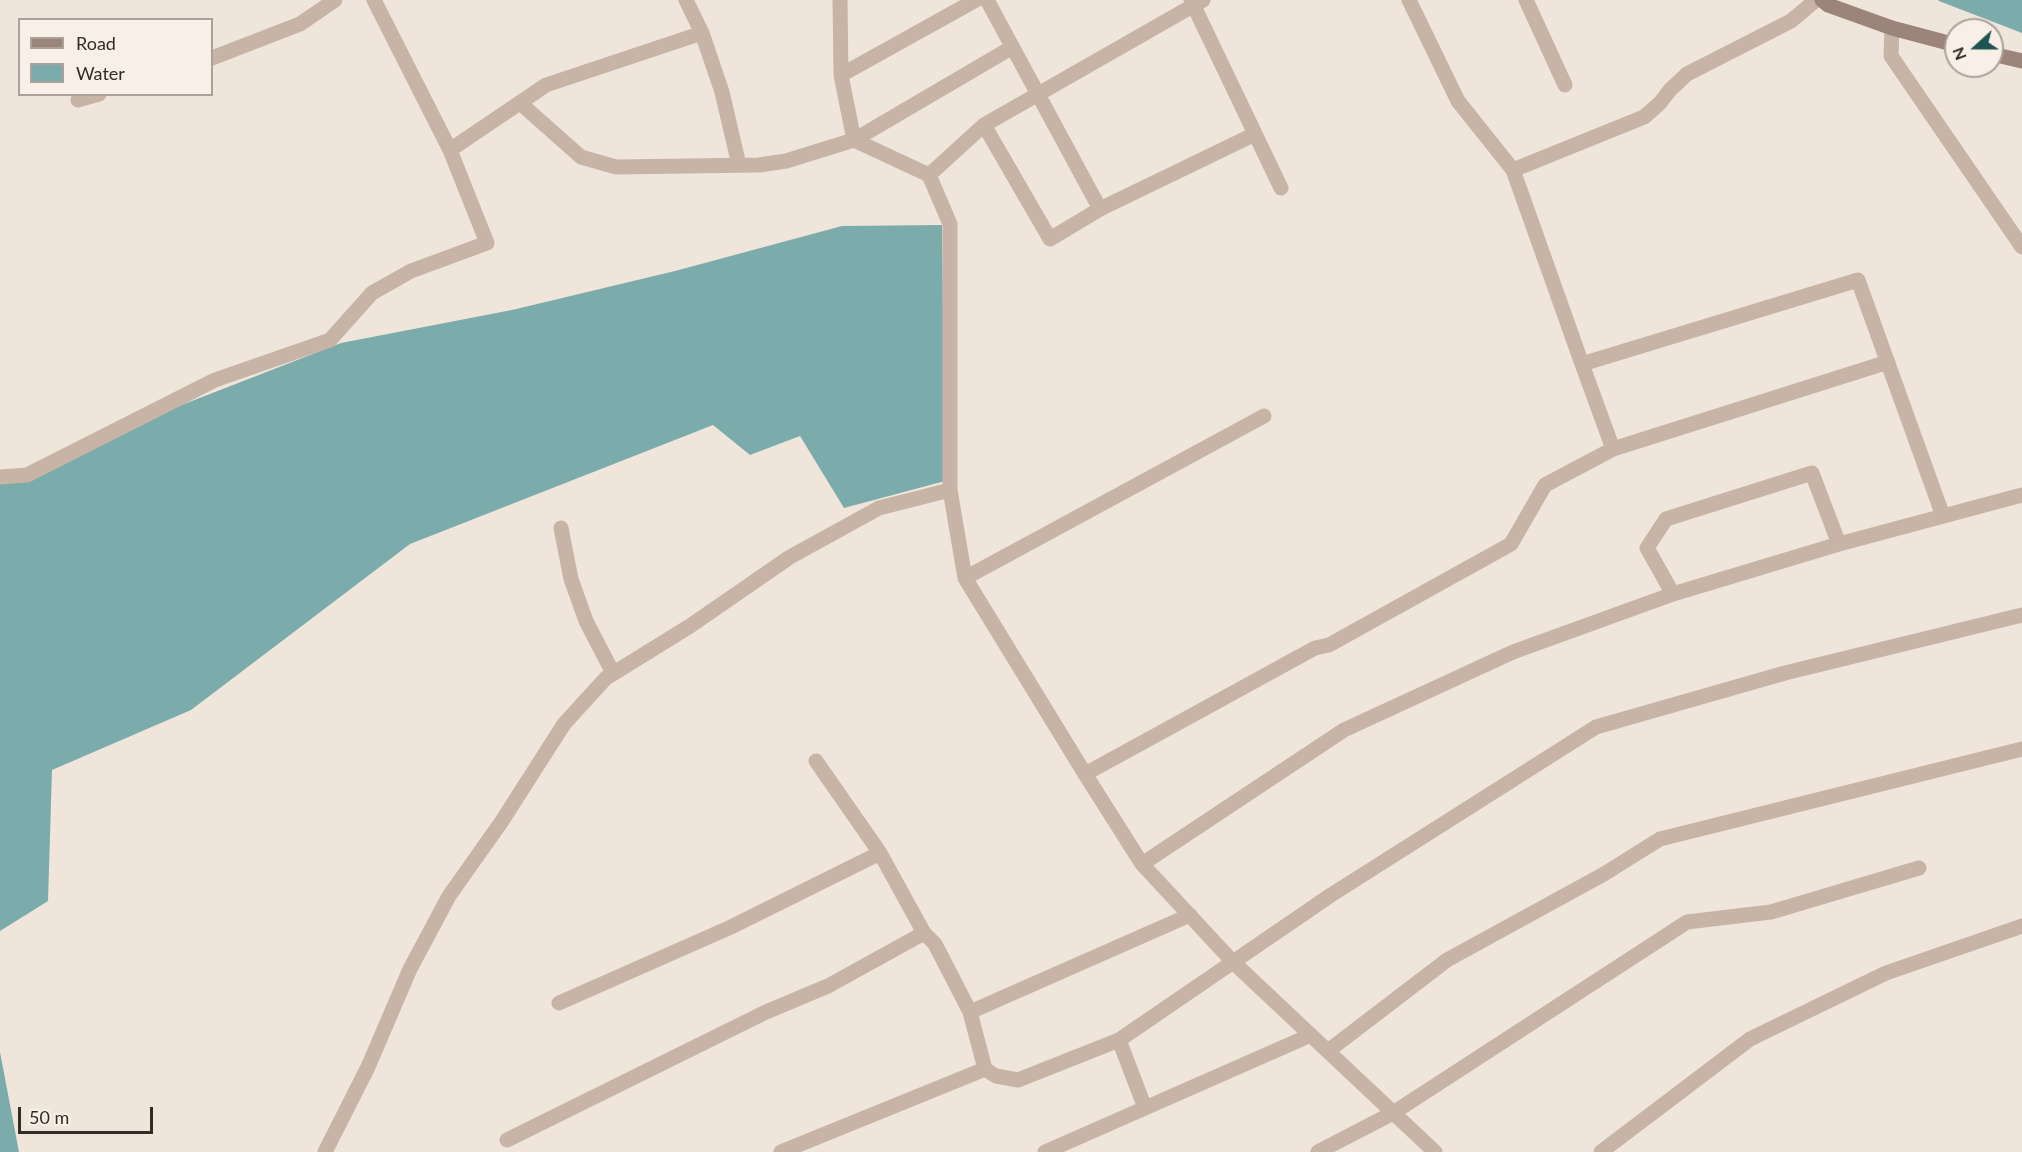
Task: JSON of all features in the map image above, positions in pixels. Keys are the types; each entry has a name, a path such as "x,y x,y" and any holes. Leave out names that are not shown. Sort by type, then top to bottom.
{"main road":[{"path":"1822,0 1828,5 1892,28 1944,42"},
{"path":"2004,57 2022,61"}],"street":[{"path":"213,58 300,24 335,0"},
{"path":"0,477 27,475 215,380 330,340 372,293 411,271 487,243 450,150 374,0"},
{"path":"686,0 702,33 722,92 739,165"},
{"path":"840,0 841,75 854,140"},
{"path":"841,75 976,0"},
{"path":"987,0 1036,95 1100,209"},
{"path":"1409,0 1458,101 1513,170 1613,449"},
{"path":"1526,0 1565,85"},
{"path":"1513,170 1644,117 1687,74 1791,21 1816,0"},
{"path":"929,175 984,125 1196,2 1281,188"},
{"path":"1892,28 1891,56 2022,247"},
{"path":"450,150 546,85 702,33"},
{"path":"520,103 581,156 616,166 739,165 786,161 854,140 1011,48"},
{"path":"78,100 92,96"},
{"path":"984,125 1050,239 1100,209 1256,134"},
{"path":"854,140 929,175 950,224 950,490 965,578 1084,774 1142,864 1233,962 1435,1152"},
{"path":"1582,364 1858,280 1943,516"},
{"path":"1084,774 1315,648 1329,645 1511,544 1545,485 1613,449 1888,362"},
{"path":"965,578 1264,416"},
{"path":"1673,594 1647,548 1666,519 1812,473 1839,544"},
{"path":"325,1152 368,1067 410,969 449,896 502,821 564,724 606,678 690,626 790,557 879,507 950,490"},
{"path":"1142,864 1344,729 1513,652 1673,594 1839,544 2022,495"},
{"path":"561,528 572,579 586,621 613,673"},
{"path":"816,761 880,853 924,933 935,944 970,1012 985,1069 996,1076 1018,1080 1119,1040 1331,895 1596,727 1785,673 2022,615"},
{"path":"1328,1051 1447,960 1604,874 1660,839 2022,749"},
{"path":"559,1003 731,927 880,853"},
{"path":"1318,1152 1393,1113 1687,922 1771,912 1919,868"},
{"path":"970,1012 1190,915"},
{"path":"1601,1152 1750,1039 1886,973 2022,926"},
{"path":"507,1140 766,1012 828,986 924,933"},
{"path":"1045,1152 1311,1035"},
{"path":"1119,1040 1145,1108"},
{"path":"782,1152 985,1069"}],"water":[{"path":"2022,0 2022,33 2004,26 2004,18 1983,18 1939,1"},
{"path":"942,225 945,481 844,508 800,436 750,455 713,425 410,544 191,710 52,770 48,901 0,931 0,483 125,427 341,343 512,310 675,271 842,226"},
{"path":"0,1052 19,1152 0,1152"}]}
